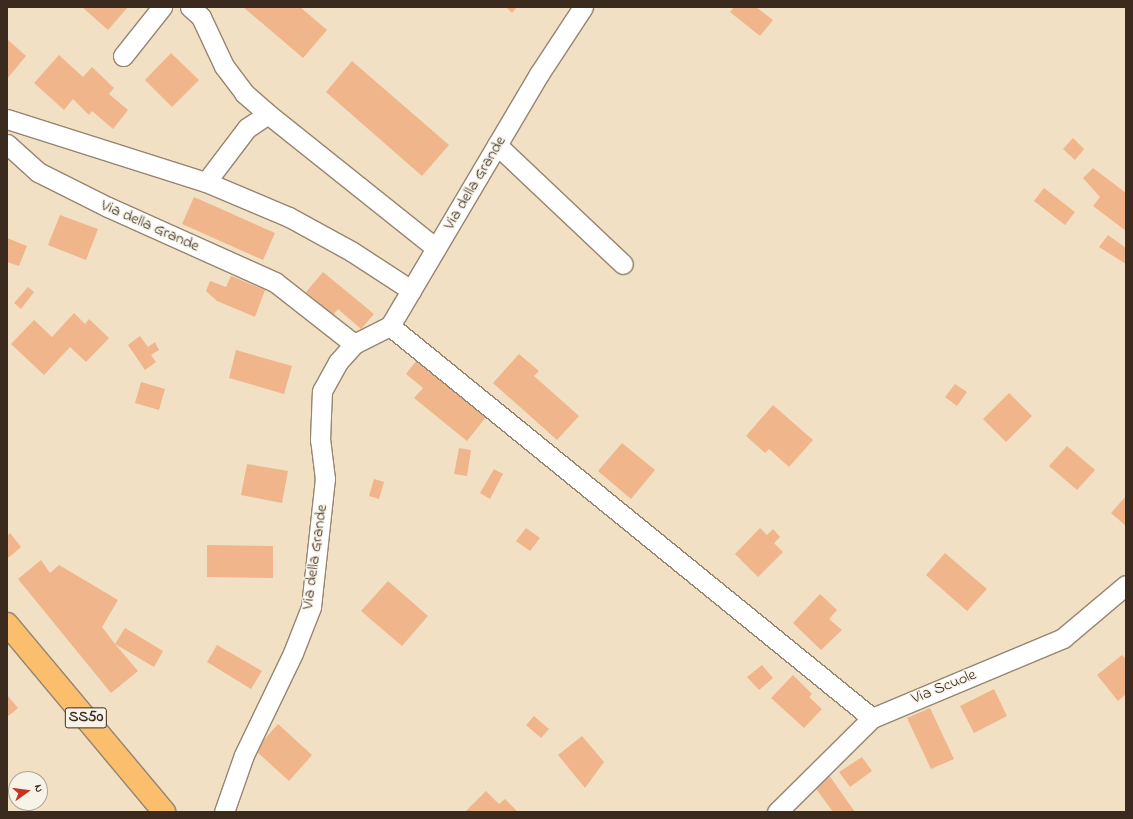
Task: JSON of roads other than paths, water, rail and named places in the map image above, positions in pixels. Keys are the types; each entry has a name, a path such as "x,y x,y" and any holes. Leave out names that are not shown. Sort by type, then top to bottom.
{"main road":[{"name":"SS50","path":"7,624 164,812"}],"street":[{"path":"123,56 162,7"},
{"path":"190,7 200,17 224,66 244,93 268,114 436,248"},
{"name":"Via della Grande","path":"224,812 244,755 293,653 311,607 325,479 320,440 322,391 338,362 354,344 390,326 539,74 583,7"},
{"path":"206,182 247,128 268,114"},
{"path":"7,119 206,182 290,217 351,251 411,290"},
{"name":"Via della Grande","path":"7,144 38,172 108,207 275,282 354,344"},
{"path":"497,145 623,264"},
{"path":"390,326 872,718"},
{"name":"Via Scuole","path":"777,812 872,718 1063,638 1126,585"}]}
